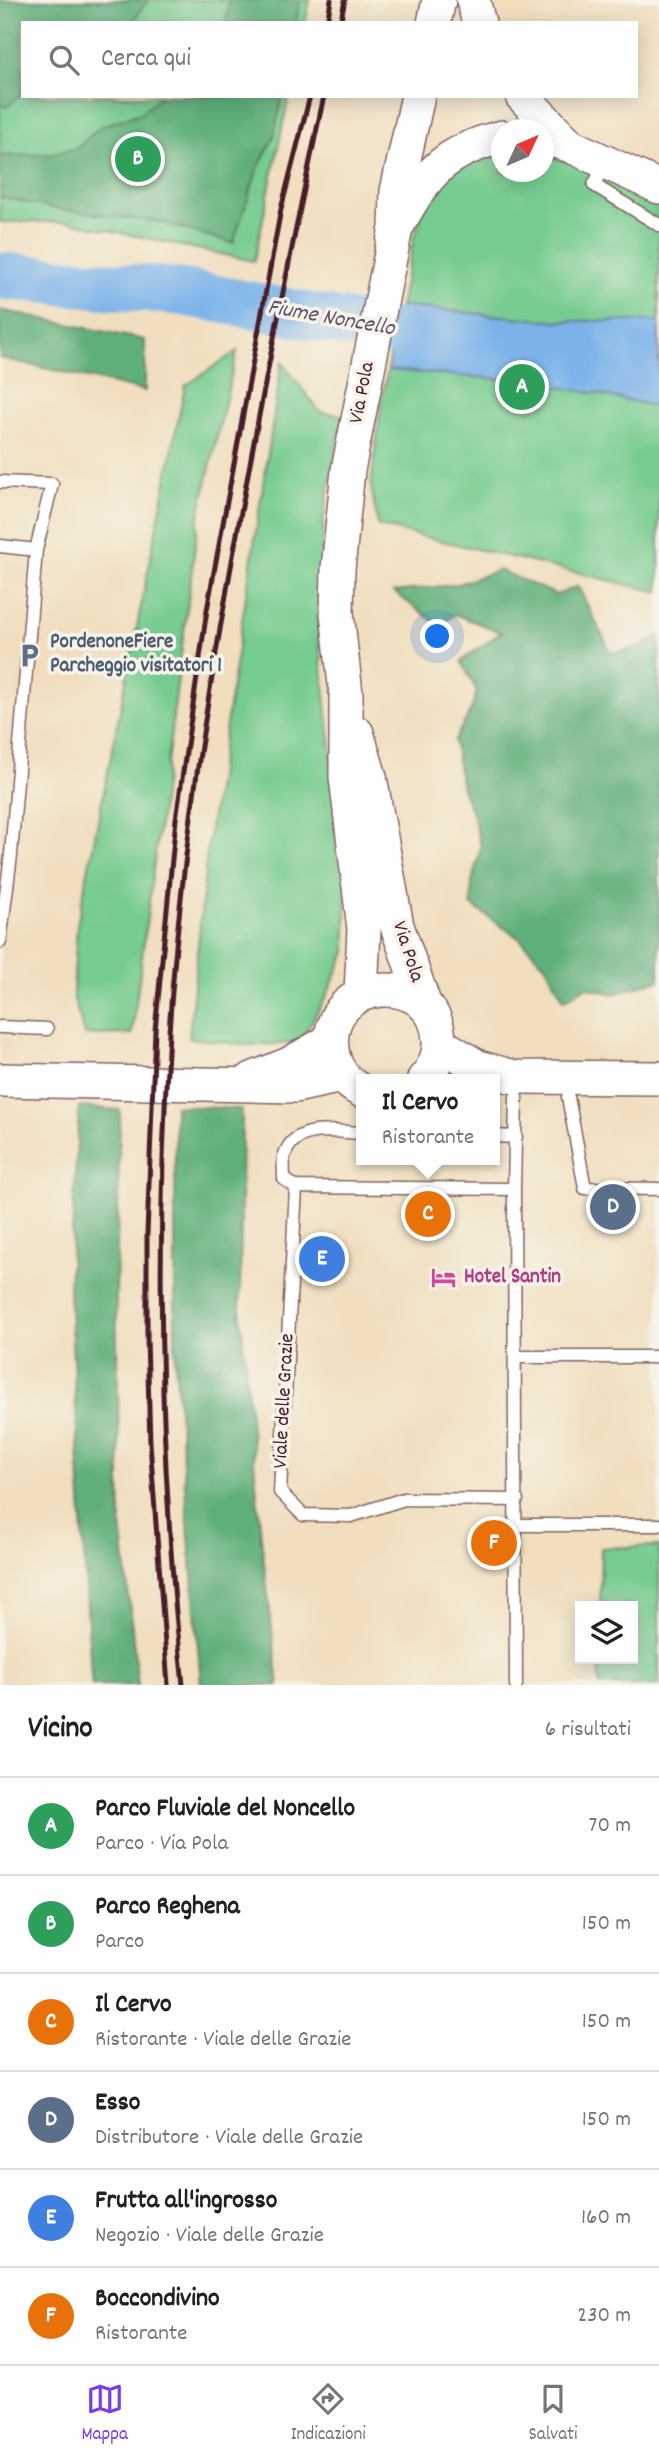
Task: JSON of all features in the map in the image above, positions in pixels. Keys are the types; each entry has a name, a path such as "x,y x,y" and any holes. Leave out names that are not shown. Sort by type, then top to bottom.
{"main road":[{"path":"434,21 439,0"},
{"path":"473,0 478,21"},
{"name":"Via Pola","path":"361,994 364,929 346,777 345,694 337,602 338,569 348,470 396,228 397,191 418,98"},
{"path":"524,98 557,142 659,187"},
{"path":"396,228 418,190 436,169 474,144 491,140"},
{"name":"Via Pola","path":"345,694 370,777 397,926 425,1006"},
{"path":"352,1083 333,1059 333,1026 349,1002 361,994 378,989 411,995 433,1016 439,1042 437,1060 427,1074"},
{"path":"238,1084 289,1064 331,1040"},
{"path":"439,1042 478,1067 514,1077 659,1078"},
{"path":"0,1080 296,1086 352,1083"},
{"path":"505,1096 659,1098"}],"lane":[{"path":"606,162 594,185 659,225"},
{"path":"0,482 52,484 36,550 6,817 0,942"},
{"path":"0,546 36,550"},
{"path":"0,1027 47,1029"},
{"path":"505,1096 516,1137 516,1685"},
{"path":"568,1097 585,1188 659,1189"},
{"name":"Viale delle Grazie","path":"356,1133 309,1131 298,1137 284,1156 284,1179 296,1186 279,1492 303,1515 351,1516 404,1499 517,1500"},
{"path":"500,1136 516,1137"},
{"path":"296,1186 514,1189"},
{"path":"516,1357 659,1357"},
{"path":"516,1525 659,1525"}],"green space":[{"path":"0,0 310,0 305,21 21,21 21,98 289,98 254,261 70,222 0,222"},
{"path":"0,0 148,0 132,21 21,21 21,96 6,107 0,104"},
{"path":"229,0 300,0 296,21 226,21"},
{"path":"158,98 282,98 274,137 258,168 233,243 160,222 58,209 0,197 0,156 51,154 77,148 101,126 141,113"},
{"path":"491,154 491,182 554,182 554,158 574,163 659,200 659,592 378,526 371,486 381,404 414,236 425,204 448,175 479,156"},
{"path":"0,310 145,340 145,391 0,358"},
{"path":"237,351 199,515 132,1034 85,1035 73,996 77,926 185,386"},
{"path":"282,362 320,412 343,415 324,514 318,631 346,885 346,952 326,997 299,1043 247,1045 189,1038 208,842"},
{"path":"499,570 557,595 578,586 611,653 640,647 659,636 659,980 614,994 586,987 564,1000 545,965 520,939 471,905 472,881 481,847 473,815 462,789 454,741 471,710 477,691 461,661 501,632 454,614 441,627 394,592 458,584"},
{"path":"175,1106 242,1109 240,1309 262,1547 279,1685 201,1685 175,1363"},
{"path":"79,1107 120,1110 116,1298 121,1524 138,1685 92,1685 91,1677 69,1289"},
{"path":"659,1546 659,1685 599,1685 599,1664 638,1664 638,1601 600,1601 601,1548"}],"water":[{"path":"401,306 553,321 659,321 659,407 523,381 388,370"}],"waterway":[{"name":"Fiume Noncello","path":"0,276 181,292 459,344"}],"railway":[{"path":"327,21 331,0"},
{"path":"340,21 345,0"},
{"path":"168,1685 150,1443 147,1338 147,1234 155,1030 176,819 207,610 281,209 309,98"},
{"path":"183,1685 169,1523 162,1359 162,1196 174,969 196,777 217,650 269,362 324,98"}],"place":[{"name":"Parco Reghena","path":"138,159"},
{"name":"Parco Fluviale del Noncello","path":"522,387"},
{"name":"PordenoneFiere Parcheggio visitatori 1","path":"30,655"},
{"name":"Esso","path":"613,1207"},
{"name":"Il Cervo","path":"428,1214"},
{"name":"Frutta all'ingrosso","path":"322,1259"},
{"name":"Hotel Santin","path":"444,1278"},
{"name":"Boccondivino","path":"494,1543"}]}
